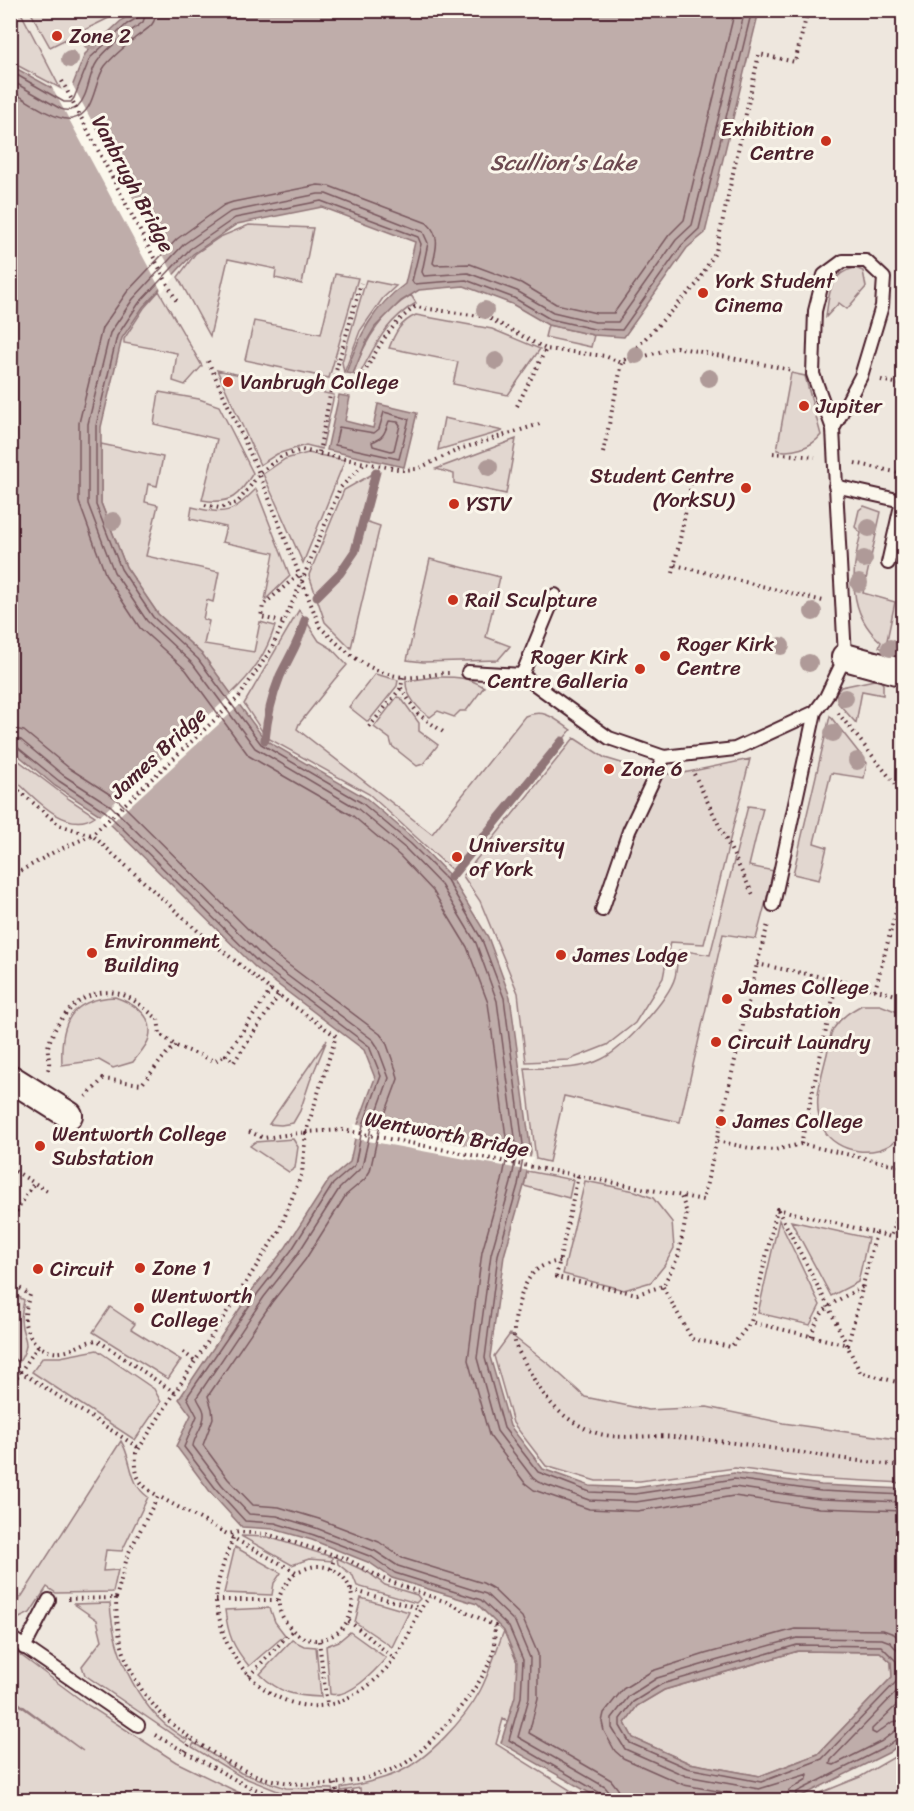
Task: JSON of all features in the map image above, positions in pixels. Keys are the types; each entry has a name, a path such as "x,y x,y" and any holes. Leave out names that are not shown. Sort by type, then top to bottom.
{"street":[{"path":"845,657 903,673"},
{"path":"10,1078 69,1115"}],"lane":[{"path":"773,905 815,712 826,698 845,657 833,429 813,374 815,311 824,275 843,261 866,261 884,278 882,306 861,376 833,429"},
{"path":"835,486 902,501 894,556"},
{"path":"522,675 555,595"},
{"path":"468,672 522,675 609,738 664,757 735,749 815,712"},
{"path":"602,910 629,831 664,757"},
{"path":"24,1648 50,1600"},
{"path":"10,1637 138,1725"}],"path":[{"path":"603,453 622,363 696,285 716,250 759,54 795,62 808,10"},
{"name":"Vanbrugh Bridge","path":"62,81 177,302"},
{"path":"319,452 332,385 362,284"},
{"path":"356,390 387,333 399,318 415,307 487,317 546,348 605,356 622,363 676,348 813,374"},
{"path":"517,406 546,348"},
{"path":"208,361 259,473 320,627 367,667 404,677 468,672"},
{"path":"205,505 219,508 237,503 259,473 282,456 302,450 403,470 417,469 460,449 540,424"},
{"path":"773,453 833,458 903,474"},
{"name":"James Bridge","path":"92,835 239,698 272,648 340,488 365,463"},
{"path":"673,573 694,471"},
{"path":"675,565 841,604"},
{"path":"282,622 261,617 264,606 298,575"},
{"path":"369,727 401,688 404,677"},
{"path":"401,688 418,714 446,734"},
{"path":"826,698 903,795"},
{"path":"685,754 757,904"},
{"path":"10,783 59,825 92,835 198,931 271,990 336,1036 306,1132 302,1173 279,1231 136,1453 135,1473 144,1488 296,1572"},
{"path":"10,877 54,852 92,835"},
{"path":"875,990 903,881"},
{"path":"773,905 757,964 717,1141 754,1149 775,1150 801,1144 902,1167 903,1151"},
{"path":"762,915 767,926"},
{"path":"757,964 837,980 903,997"},
{"path":"801,1144 837,980"},
{"path":"36,1094 50,1067 48,1049 51,1040 66,1012 81,1001 97,994 114,992 129,997 158,1019 160,1034 176,1046 215,1062 226,1055 271,990"},
{"path":"226,1055 234,1062 279,995"},
{"path":"69,1115 103,1079 142,1084 167,1053 176,1046"},
{"name":"Wentworth Bridge","path":"245,1130 264,1138 343,1130 703,1200 717,1141"},
{"path":"10,1168 49,1192"},
{"path":"578,1176 556,1277 637,1294 663,1286 678,1257 687,1213 681,1196"},
{"path":"10,1222 34,1183"},
{"path":"777,1209 891,1237 903,1206 903,1197"},
{"path":"663,1286 692,1339 731,1347 751,1322 777,1209"},
{"path":"777,1209 828,1305 860,1372 903,1384"},
{"path":"848,1345 876,1233"},
{"path":"560,1261 545,1263 535,1270 528,1280 517,1310 515,1342 542,1394 559,1412 575,1423 605,1436 673,1436 903,1466"},
{"path":"10,1282 30,1295 25,1321 28,1334 38,1346 59,1353 97,1340 175,1393"},
{"path":"811,1336 815,1322 828,1305 863,1287"},
{"path":"751,1322 848,1345"},
{"path":"10,1387 38,1346"},
{"path":"183,1352 195,1360"},
{"path":"10,1365 139,1448"},
{"path":"158,1496 128,1554 116,1598 116,1616 129,1667 156,1711 180,1732 229,1763 263,1778 299,1784 335,1784 354,1781 404,1764 443,1729 479,1681 493,1652 495,1626 449,1603 383,1579 346,1559 267,1534 239,1532 227,1534"},
{"path":"233,1538 222,1566 216,1600 222,1633 233,1658 249,1676 273,1696 301,1704 327,1705 354,1695 375,1682 394,1659 409,1634 419,1608 430,1597"},
{"path":"331,1569 335,1556"},
{"path":"312,1566 331,1569 340,1575 351,1590 354,1605 349,1621 338,1633 319,1640 303,1637 292,1630 284,1617 279,1600 285,1585 296,1572 312,1566"},
{"path":"351,1590 419,1608"},
{"path":"50,1600 116,1598"},
{"path":"216,1600 279,1600"},
{"path":"349,1621 394,1659"},
{"path":"249,1676 292,1630"},
{"path":"319,1640 327,1705"},
{"path":"138,1725 243,1784 282,1800"},
{"path":"184,1751 192,1740"},
{"path":"335,1784 338,1794 357,1792 360,1800"}],"shaded area":[{"path":"10,11 20,11 60,88 11,62"},
{"name":"University of York","path":"11,11 903,11 903,1800 148,1800 11,1703"},
{"path":"30,11 123,11 50,47"},
{"path":"249,225 313,228 302,284 275,278 276,269 228,259 210,336 178,277 195,254 220,237"},
{"path":"855,268 863,271 866,287 847,309 839,303 826,317 835,280 846,271"},
{"path":"335,274 358,278 329,378 245,360 254,321 321,334"},
{"path":"366,280 396,286 383,298 360,331 344,373 342,362"},
{"path":"159,291 202,366 185,385 173,381 177,353 124,343 124,339 144,308"},
{"path":"411,295 416,303 388,326 358,377 353,374 362,351 382,319"},
{"path":"416,315 492,329 540,349 508,395 453,384 458,362 389,348 399,328"},
{"path":"548,325 594,335 591,347 545,337"},
{"path":"217,370 334,395 322,449 306,445 277,454 260,465"},
{"path":"791,373 805,376 821,435 817,440 801,448 789,451 777,450"},
{"path":"159,392 199,399 219,406 253,473 243,488 233,497 220,501 202,500 217,439 154,424"},
{"path":"444,418 503,431 438,450"},
{"path":"516,439 506,494 454,483 454,474 436,469"},
{"path":"101,444 163,457 157,486 148,484 145,502 158,505 146,556 219,572 213,602 207,600 203,619 209,621 204,644 254,652 260,622 275,626 258,663 231,694 203,655 158,614 126,567 101,503"},
{"path":"308,453 345,460 303,563 263,474 285,459"},
{"path":"376,472 365,521 380,526 351,648 325,622 309,575 344,490"},
{"path":"256,489 290,576 265,600 274,553 222,542 226,527 190,519 192,507 213,511 227,510 234,508"},
{"path":"864,506 881,512 863,593 895,602 886,645 903,649 903,659 879,647 881,642 870,631 857,605 854,577 861,533 855,527 859,510"},
{"path":"430,559 500,577 486,637 510,646 498,660 423,662 407,660"},
{"path":"299,610 319,641 331,648 347,665 297,729 432,834 525,716 544,714 571,730 453,871 369,794 266,737 244,704"},
{"path":"375,674 398,680 397,686 368,722 349,707"},
{"path":"435,677 466,679 484,687 466,711 460,711 454,717 438,711 430,717 414,702 408,692 406,681"},
{"path":"879,679 883,684 883,695 862,691 856,723 838,703 836,693 841,687"},
{"path":"397,697 401,698 419,723 419,731 438,745 423,764 417,766 392,746 390,739 374,727"},
{"path":"830,716 867,763 864,778 831,773 814,843 827,847 819,880 793,874"},
{"path":"574,738 605,758 641,769 674,775 750,759 704,944 670,942 663,978 635,1023 607,1045 569,1060 526,1062 518,993 480,901 463,876"},
{"path":"10,754 95,816 84,821 72,821 50,811 11,776"},
{"path":"748,806 763,808 749,866 774,871 756,939 723,934 680,1122 564,1096 549,1162 536,1159 525,1068 574,1067 593,1063 611,1054 633,1034 664,998 675,977 679,950 710,955"},
{"path":"115,997 141,1011 149,1023 149,1038 133,1062 113,1068 99,1060 62,1065 63,1037 71,1016 87,1003"},
{"path":"862,1005 880,1005 903,1014 904,1124 896,1140 888,1146 868,1151 847,1148 830,1138 824,1130 818,1112 820,1083 832,1031 843,1017"},
{"path":"327,1040 300,1111 293,1123 269,1124"},
{"path":"293,1139 298,1147 295,1168 289,1172 250,1146 255,1142"},
{"path":"527,1171 573,1180 569,1198 524,1186"},
{"path":"585,1181 635,1191 653,1198 672,1222 674,1248 664,1266 651,1282 624,1290 563,1274"},
{"path":"779,1220 820,1305 810,1325 758,1313"},
{"path":"791,1221 868,1238 858,1282 831,1296"},
{"path":"10,1292 24,1300 21,1320 26,1344 19,1362 11,1357"},
{"path":"110,1307 135,1324 131,1329 181,1360 168,1379 93,1332"},
{"path":"510,1334 550,1365 585,1397 648,1410 707,1407 783,1423 903,1440 903,1483 810,1478 735,1468 640,1481 596,1481 546,1466 513,1423 494,1356"},
{"path":"97,1350 154,1389 161,1402 135,1440 32,1372 43,1357 60,1357"},
{"path":"121,1441 137,1485 148,1497 122,1551 106,1550 103,1571 118,1570 113,1592 56,1593 47,1587 30,1613 11,1622 11,1609 13,1610"},
{"path":"241,1536 268,1537 332,1557 332,1561 309,1559 292,1565"},
{"path":"235,1547 281,1573 274,1583 272,1595 224,1593"},
{"path":"337,1558 369,1573 385,1585 417,1595 420,1599 416,1603 357,1586 353,1576 338,1564"},
{"path":"361,1598 409,1612 392,1647 355,1622"},
{"path":"110,1603 117,1643 132,1682 156,1715 188,1740 185,1743 85,1675 82,1666 102,1640 97,1620 74,1604"},
{"path":"270,1608 275,1622 285,1635 249,1666 232,1640 225,1610"},
{"path":"504,1631 517,1662 516,1696 508,1722 503,1719 496,1744 586,1800 361,1800 360,1788 341,1791 341,1788 377,1780 399,1772 422,1758 445,1737 465,1714 480,1691"},
{"path":"350,1632 386,1658 353,1688 345,1692 330,1694 326,1646 339,1641"},
{"path":"292,1640 304,1646 316,1647 321,1697 288,1692 260,1674"},
{"path":"11,1648 89,1706 176,1762 254,1800 11,1800 11,1699 83,1751 11,1697"},
{"path":"798,1651 880,1652 891,1662 892,1677 818,1754 760,1776 689,1763 633,1738 625,1723 637,1706 664,1690"},
{"path":"194,1743 241,1773 286,1788 333,1789 335,1798 354,1796 354,1799 300,1800 240,1776 192,1747"},
{"path":"903,1752 903,1800 803,1800 860,1777"}],"water":[{"name":"Scullion's Lake","path":"138,11 759,11 705,233 687,248 624,337 593,335 548,325 512,304 464,286 419,290 401,301 375,327 353,374 346,373 368,323 384,302 405,284 415,242 322,207 237,224 193,254 143,307 122,338 101,427 101,503 126,567 158,614 203,655 265,740 366,798 415,840 451,877 488,937 510,997 531,1153 504,1256 490,1357 510,1426 543,1469 590,1486 635,1488 734,1473 821,1485 903,1489 903,1741 890,1752 794,1800 602,1800 501,1743 515,1696 517,1662 504,1631 477,1604 392,1578 370,1563 312,1540 273,1529 242,1527 211,1493 176,1446 191,1415 179,1399 253,1289 286,1247 329,1180 350,1162 358,1124 375,1078 364,1050 256,968 102,816 55,786 11,749 10,65 68,97 85,54 123,19","holes":["798,1651 880,1652 891,1662 892,1677 818,1754 760,1776 689,1763 633,1738 625,1723 637,1706 664,1690"]},
{"path":"339,395 350,397 345,421 373,428 378,404 417,413 404,467 327,450"}],"pier":[{"path":"71,82 175,277 162,292 51,86 67,93"},
{"path":"234,692 242,703 108,826 99,817"},
{"path":"354,1124 533,1158 530,1171 352,1138"}],"waterway":[{"path":"317,596 340,573 355,551 376,472"},
{"path":"265,740 270,707 277,684 305,620"},
{"path":"451,877 562,741"}],"place":[{"name":"Zone 2","path":"57,36"},
{"name":"Exhibition Centre","path":"826,141"},
{"name":"York Student Cinema","path":"703,293"},
{"name":"Vanbrugh College","path":"228,382"},
{"name":"Jupiter","path":"804,406"},
{"name":"Student Centre (YorkSU)","path":"746,488"},
{"name":"YSTV","path":"454,504"},
{"name":"Rail Sculpture","path":"453,600"},
{"name":"Roger Kirk Centre","path":"665,656"},
{"name":"Roger Kirk Centre Galleria","path":"640,669"},
{"name":"Zone 6","path":"609,769"},
{"name":"University of York","path":"457,857"},
{"name":"Environment Building","path":"92,953"},
{"name":"James Lodge","path":"561,955"},
{"name":"James College Substation","path":"727,999"},
{"name":"Circuit Laundry","path":"716,1042"},
{"name":"James College","path":"721,1121"},
{"name":"Wentworth College Substation","path":"40,1146"},
{"name":"Zone 1","path":"140,1268"},
{"name":"Circuit","path":"38,1269"},
{"name":"Wentworth College","path":"139,1308"}]}
